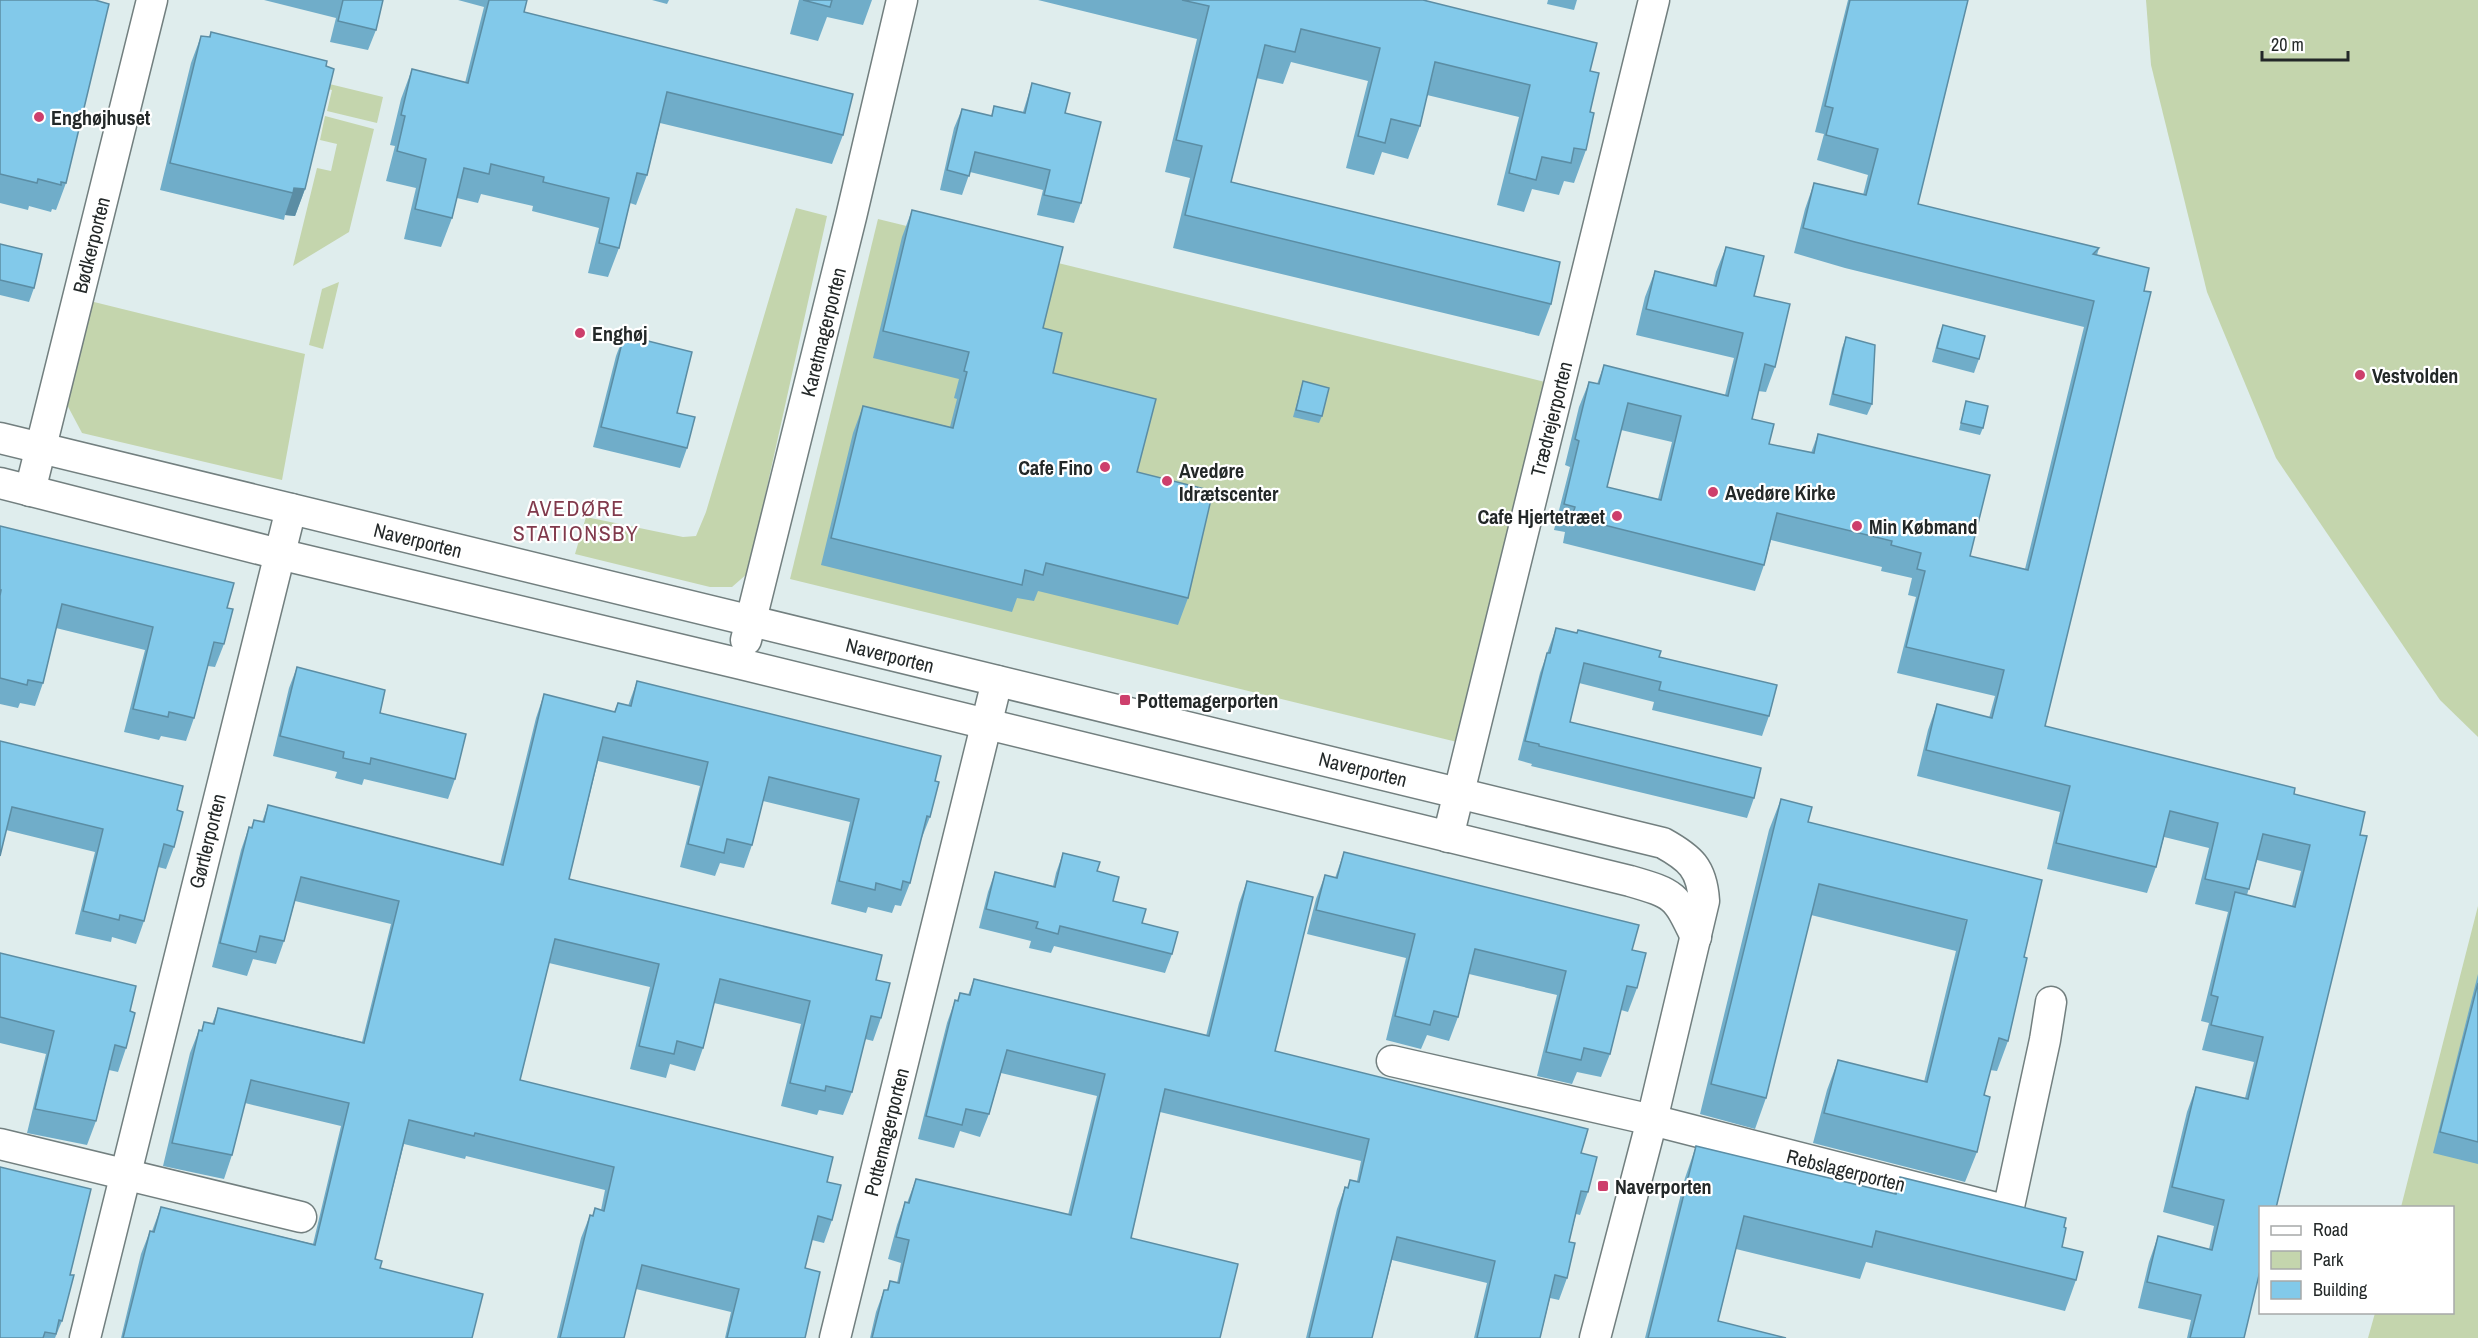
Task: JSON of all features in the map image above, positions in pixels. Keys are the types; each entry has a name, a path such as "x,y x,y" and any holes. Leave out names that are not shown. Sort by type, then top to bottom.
{"street":[{"name":"Bødkerporten","path":"30,491 152,0"},
{"name":"Karetmagerporten","path":"741,664 851,218 902,0"},
{"name":"Trædrejerporten","path":"1448,837 1654,0"},
{"name":"Naverporten","path":"0,438 1663,843 1696,867 1704,890 1704,901 1696,938"},
{"path":"0,483 279,554 741,664 1665,891 1682,907 1696,938 1652,1120 1595,1338"},
{"name":"Gørtlerporten","path":"85,1338 291,509"},
{"name":"Pottemagerporten","path":"835,1338 996,681"},
{"name":"Rebslagerporten","path":"1392,1061 1652,1120 2008,1211 2046,1040 2051,1002"},
{"path":"0,1144 301,1217"}],"green space":[{"name":"Vestvolden","path":"2146,0 2478,0 2478,737 2440,700 2276,458 2207,292 2151,65"},
{"path":"313,80 383,97 377,123 327,111 332,90 312,85"},
{"path":"325,116 374,129 349,232 293,266 317,168 331,171 337,144 320,140"},
{"path":"796,208 827,216 748,573 732,587 710,587 575,554 586,517 683,537 696,536 706,512"},
{"name":"Avedøre Idrætscenter","path":"878,219 1545,382 1457,742 790,579"},
{"path":"339,282 323,349 309,345 322,289"},
{"path":"90,301 305,354 282,480 82,433 65,401"},
{"path":"2478,906 2478,1338 2368,1338 2375,1314 2454,1314 2454,1206 2401,1206"}],"building":[{"name":"Enghøjhuset","path":"0,0 95,0 109,4 66,183 61,182 61,185 38,179 37,183 0,174"},
{"path":"343,0 383,0 376,30 338,21"},
{"path":"489,0 527,0 524,12 853,94 843,135 667,92 647,175 637,173 619,248 599,243 609,198 543,182 544,177 491,164 489,174 464,168 452,218 415,209 426,159 397,151 405,116 401,115 412,69 468,83"},
{"path":"803,0 832,0 830,7"},
{"path":"1182,0 1423,0 1597,43 1590,71 1599,73 1590,112 1594,113 1586,150 1574,148 1571,163 1542,157 1536,180 1509,173 1530,85 1435,62 1420,126 1391,119 1385,143 1358,136 1380,48 1301,29 1295,52 1265,45 1231,182 1560,262 1551,304 1185,215 1202,146 1176,140 1209,6"},
{"path":"1850,0 1968,0 1918,204 2099,248 2093,254 2149,268 2144,291 2151,292 2045,726 2295,788 2294,794 2365,812 2360,835 2367,836 2276,1206 2259,1206 2259,1275 2244,1338 2190,1338 2201,1295 2147,1282 2158,1236 2212,1250 2224,1200 2172,1187 2196,1087 2248,1099 2263,1037 2211,1025 2218,997 2211,995 2235,892 2295,907 2310,845 2263,834 2249,889 2205,879 2218,823 2170,811 2156,867 2056,843 2070,786 1926,750 1937,704 1992,718 2004,670 1906,647 1925,571 1917,569 1921,553 1891,545 1892,541 1777,513 1764,565 1572,517 1575,507 1564,504 1579,441 1575,439 1589,382 1599,384 1604,365 1728,396 1743,333 1646,309 1655,271 1716,286 1726,247 1764,256 1754,296 1790,304 1775,367 1765,364 1752,419 1774,424 1769,444 1814,453 1818,434 1990,475 1970,556 2028,570 2094,301 1803,228 1814,183 1866,195 1878,149 1826,135 1833,108 1825,106","holes":["1628,403 1681,416 1661,500 1607,487"]},
{"path":"211,32 327,61 326,66 334,69 305,189 294,188 293,193 170,163 201,36 210,37"},
{"path":"1032,83 1070,93 1065,113 1101,122 1081,203 1044,195 1050,170 975,152 969,176 947,170 962,109 992,116 994,106 1025,113"},
{"path":"912,210 1063,247 1043,328 1062,333 1053,373 1156,399 1137,472 1213,491 1188,598 1046,563 1043,575 1025,570 1022,585 831,538 863,406 953,428 967,372 964,371 969,352 883,331"},
{"path":"0,244 42,254 34,288 0,280"},
{"path":"1943,325 1985,336 1979,359 1937,348"},
{"path":"624,335 692,352 677,413 695,417 687,448 601,427"},
{"path":"1846,337 1875,345 1872,404 1833,394"},
{"path":"1303,381 1329,388 1322,416 1296,410"},
{"path":"1966,401 1988,406 1983,428 1961,423"},
{"path":"0,526 234,583 227,608 233,609 224,644 214,642 194,718 169,712 168,717 133,709 153,627 62,604 43,683 28,680 27,685 0,678"},
{"path":"1556,628 1577,633 1578,630 1661,651 1659,657 1777,685 1769,716 1659,690 1661,682 1584,663 1570,722 1761,768 1754,798 1525,741 1547,653 1550,653"},
{"path":"297,667 385,690 380,713 466,734 455,779 371,758 370,764 343,758 344,752 280,736"},
{"path":"637,681 941,756 935,781 939,782 930,817 927,816 910,883 903,881 901,890 876,883 875,890 839,881 859,799 769,777 752,845 727,839 724,853 688,844 708,762 603,737 569,879 882,955 876,980 890,983 881,1018 871,1016 852,1092 826,1086 825,1091 790,1083 810,1001 720,979 703,1048 677,1041 674,1054 639,1046 659,964 555,939 520,1080 833,1157 827,1182 841,1185 832,1220 818,1216 805,1268 820,1272 805,1338 727,1338 739,1289 642,1265 624,1338 560,1338 590,1215 593,1216 595,1208 604,1211 614,1167 475,1133 474,1136 409,1120 375,1259 382,1261 380,1268 483,1294 472,1338 123,1338 150,1231 154,1232 161,1207 315,1245 349,1103 251,1080 232,1155 172,1143 199,1030 202,1031 204,1022 214,1024 218,1008 364,1043 399,901 301,877 284,941 260,936 256,952 220,943 249,827 252,828 254,820 264,822 268,805 503,865 544,694 615,712 618,703 631,706"},
{"path":"0,741 183,786 177,810 183,812 174,847 164,844 144,921 120,915 119,920 83,911 103,829 12,807 0,856"},
{"path":"1781,799 1812,807 1808,822 2042,880 2008,1041 1999,1038 1984,1095 1990,1097 1977,1152 1824,1113 1838,1060 1927,1082 1967,920 1819,884 1766,1098 1711,1084"},
{"path":"1344,852 1639,925 1632,950 1646,953 1637,988 1627,986 1610,1054 1584,1048 1581,1060 1546,1052 1566,971 1475,949 1458,1017 1434,1011 1430,1025 1395,1016 1415,934 1316,910 1325,875 1337,878"},
{"path":"1063,853 1100,862 1097,871 1119,877 1113,901 1146,909 1142,923 1178,932 1172,954 1060,926 1058,934 1036,928 1038,922 986,909 995,872 1055,887"},
{"path":"1247,881 1313,897 1275,1051 1588,1129 1581,1153 1597,1157 1588,1192 1581,1191 1569,1242 1575,1243 1567,1278 1555,1275 1540,1338 1477,1338 1495,1261 1397,1237 1372,1338 1309,1338 1345,1187 1348,1188 1350,1180 1359,1182 1369,1139 1165,1089 1131,1238 1238,1264 1220,1338 872,1338 884,1290 888,1290 890,1281 899,1283 909,1240 896,1237 905,1202 909,1203 916,1179 1071,1215 1105,1074 1007,1050 989,1114 966,1109 962,1125 926,1116 955,1000 958,1001 960,993 970,995 974,979 1209,1036"},
{"path":"0,953 136,986 130,1011 135,1013 126,1048 115,1045 96,1121 35,1109 54,1031 0,1017"},
{"path":"2478,983 2478,1142 2440,1132"},
{"path":"1696,1146 1896,1194 1900,1177 2066,1218 2062,1247 2083,1252 2076,1280 1876,1231 1872,1247 1744,1216 1718,1321 1786,1338 1648,1338"},
{"path":"0,1167 91,1189 70,1275 74,1275 62,1321 59,1320 56,1334 45,1332 43,1338 0,1338"}],"place":[{"name":"Enghøjhuset","path":"39,117"},
{"name":"Enghøj","path":"580,333"},
{"name":"Vestvolden","path":"2360,375"},
{"name":"Cafe Fino","path":"1105,467"},
{"name":"Avedøre Idrætscenter","path":"1167,481"},
{"name":"Avedøre Kirke","path":"1713,492"},
{"name":"Cafe Hjertetræet","path":"1617,516"},
{"name":"Min Købmand","path":"1857,526"},
{"name":"Pottemagerporten","path":"1125,700"},
{"name":"Naverporten","path":"1603,1186"}],"district":[{"name":"AVEDØRE STATIONSBY","path":"576,520"}]}
